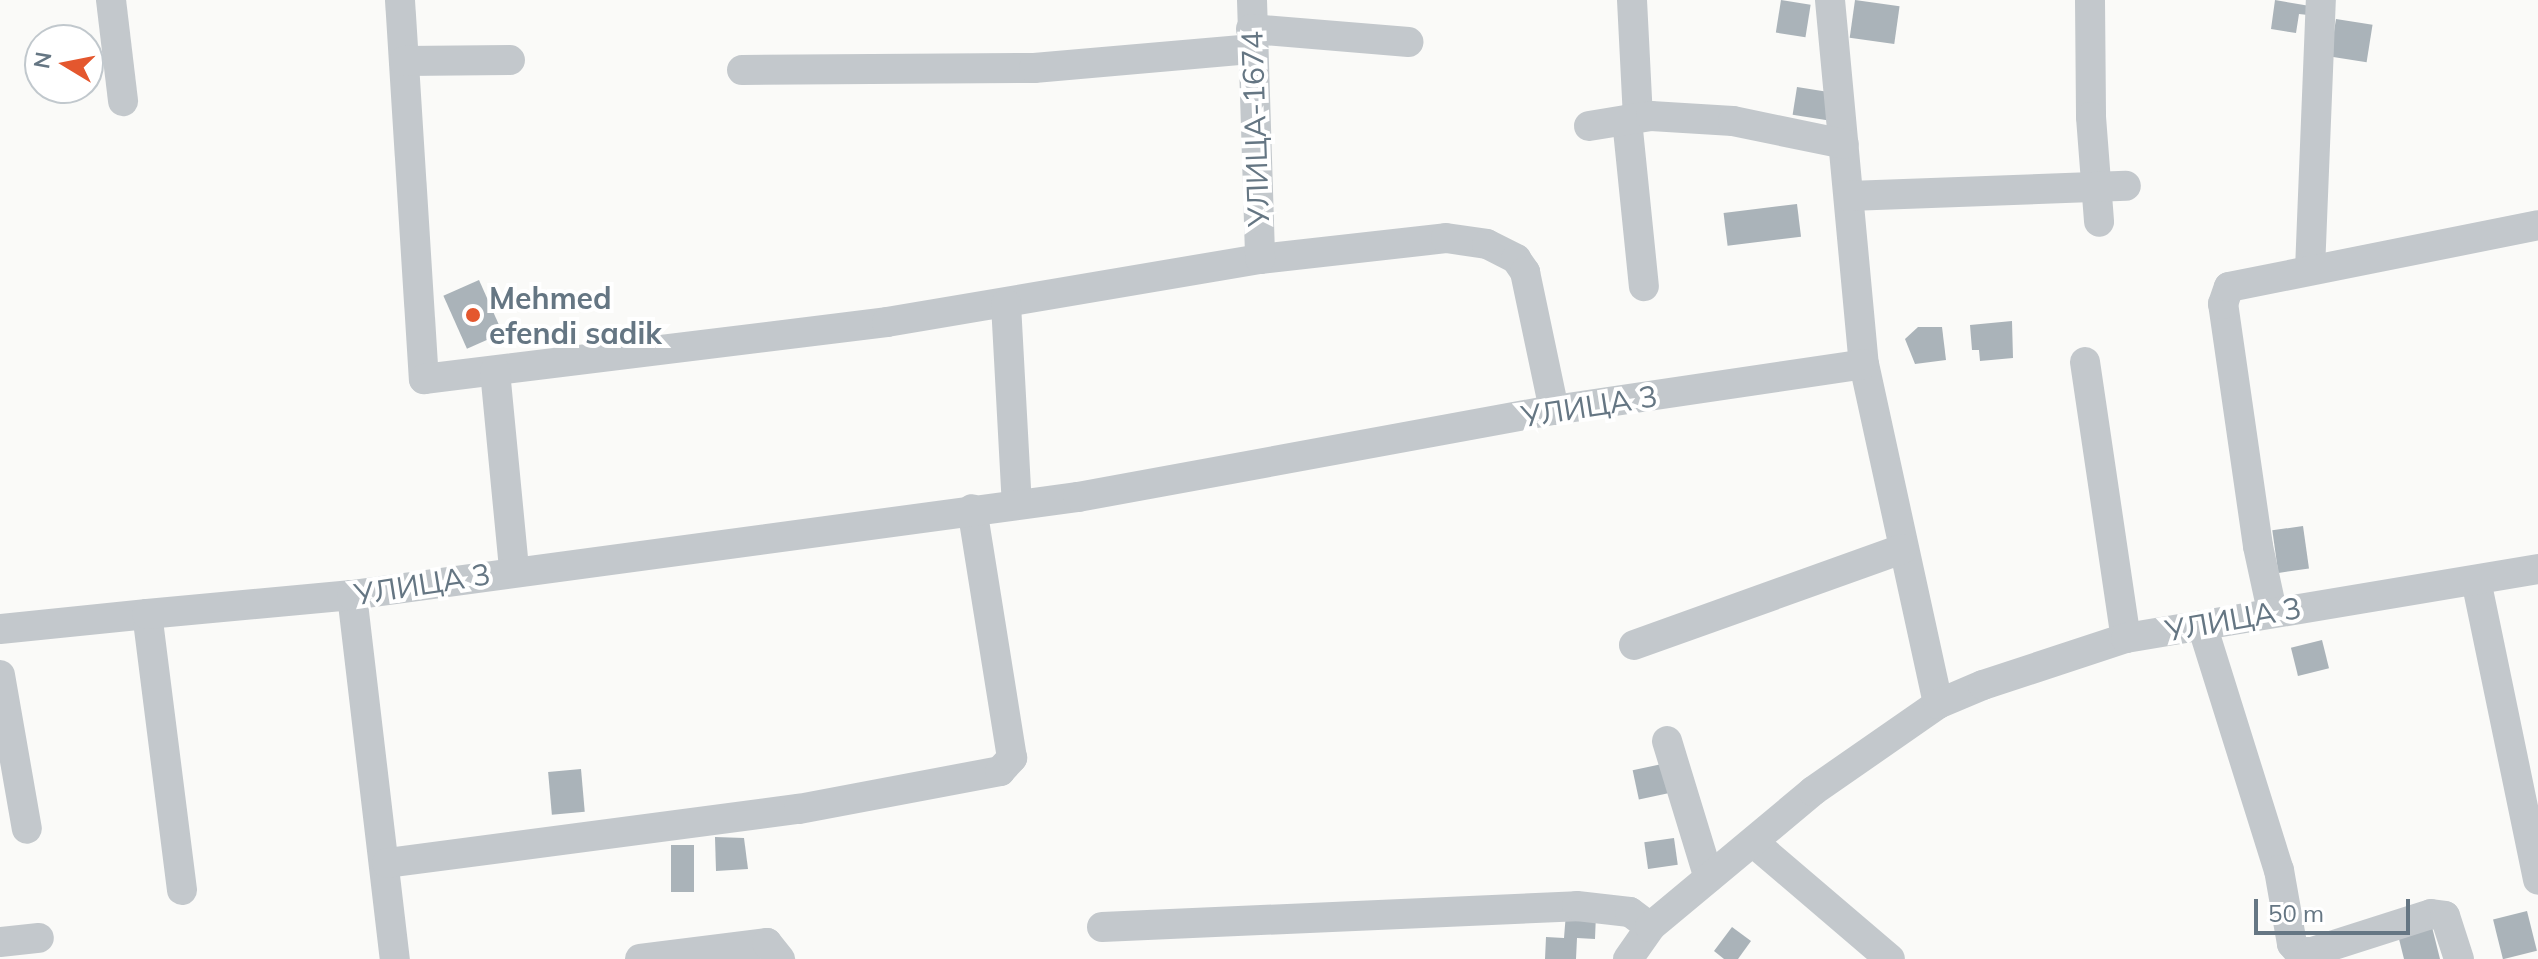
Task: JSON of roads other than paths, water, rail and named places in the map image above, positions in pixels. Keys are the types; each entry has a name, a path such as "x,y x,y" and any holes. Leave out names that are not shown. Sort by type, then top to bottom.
{"street":[{"path":"111,0 123,101"},
{"path":"400,0 424,379 1006,304 1260,259 1422,238 1467,239 1516,259 1530,284 1554,410"},
{"path":"1632,0 1632,119 1644,286"},
{"path":"1830,0 1864,364 1938,704"},
{"path":"2090,0 2095,191 2099,222"},
{"path":"2310,270 2321,0"},
{"path":"742,70 1021,68 1251,26 1408,42"},
{"name":"УЛИЦА-1674","path":"1251,26 1260,259"},
{"path":"404,61 510,60"},
{"path":"1589,126 1632,119 1733,121 1844,144"},
{"path":"1849,196 2095,191 2126,186"},
{"path":"2272,611 2258,546 2223,304 2234,284 2538,225"},
{"path":"1006,304 1017,504"},
{"path":"2085,362 2126,638"},
{"name":"УЛИЦА 3","path":"0,629 352,595 514,570 1017,504 1554,410 1864,364"},
{"path":"495,371 514,570"},
{"path":"387,863 799,809 1000,771 1012,758 972,509"},
{"path":"1634,645 1902,549"},
{"name":"УЛИЦА 3","path":"1628,959 1650,927 1813,791 1938,704 2043,662 2126,638 2272,611 2538,569"},
{"path":"2476,580 2538,880"},
{"path":"352,595 387,863 395,959"},
{"path":"147,614 182,890"},
{"path":"2202,625 2279,870 2292,944 2299,952 2312,952 2431,914 2445,916 2459,959"},
{"path":"0,675 27,829"},
{"path":"1667,741 1709,878"},
{"path":"1753,842 1890,959"},
{"path":"1102,927 1577,906 1630,912 1650,927"},
{"path":"0,942 39,938"},
{"path":"640,959 767,943 780,959"}],"place":[{"name":"Mehmed efendi sadik","path":"473,315"}]}
